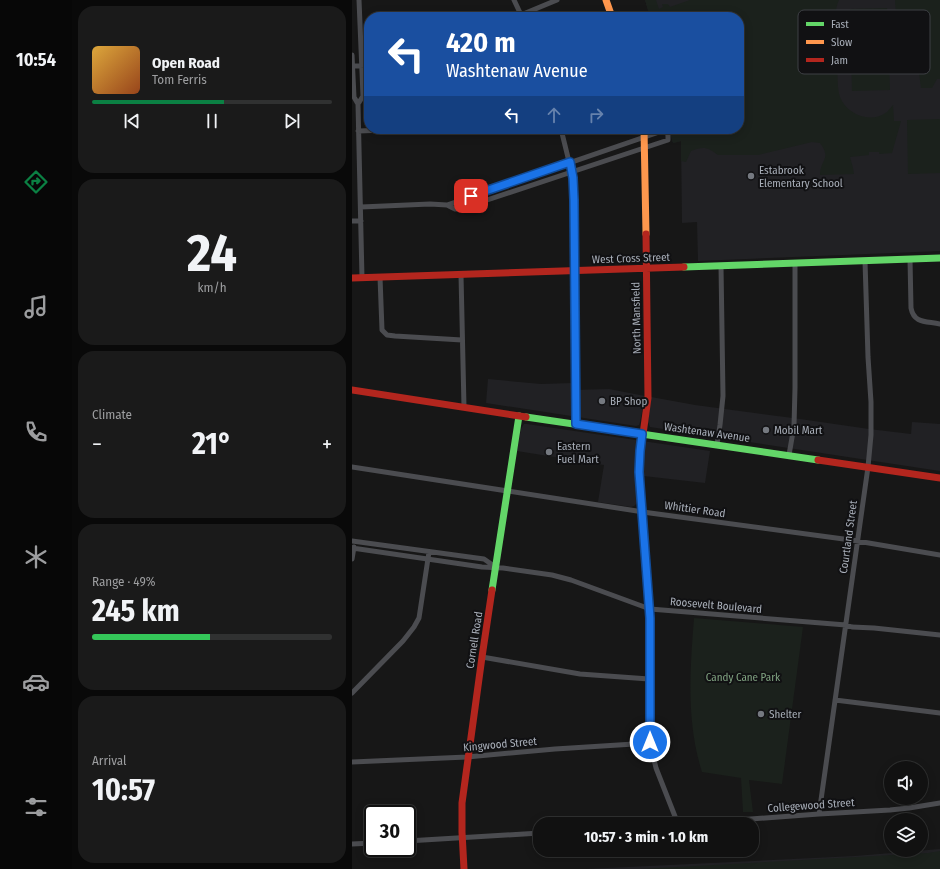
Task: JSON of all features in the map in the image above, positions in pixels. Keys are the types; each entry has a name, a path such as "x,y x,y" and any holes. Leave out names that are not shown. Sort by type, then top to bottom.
{"main road":[{"path":"606,0 610,12"},
{"name":"North Mansfield","path":"642,434 648,398 644,137"},
{"name":"West Cross Street","path":"352,278 940,258"},
{"name":"Washtenaw Avenue","path":"352,390 940,478"},
{"name":"Cornell Road","path":"464,869 462,803 467,757 519,416"}],"street":[{"path":"358,104 363,96 359,0"},
{"path":"514,0 518,12"},
{"path":"528,12 557,0"},
{"path":"352,55 354,97 358,104 362,278"},
{"path":"352,66 364,66"},
{"path":"358,132 364,132"},
{"path":"562,134 573,178 576,271 576,424"},
{"path":"447,205 653,134"},
{"path":"361,207 430,204 447,205 460,209 668,140 667,134"},
{"path":"352,140 358,140"},
{"path":"352,221 361,221"},
{"path":"910,259 912,314 917,319 925,322 940,324"},
{"name":"Courtland Street","path":"819,814 858,541 871,435 865,261"},
{"path":"789,455 794,426 795,263"},
{"path":"717,445 723,396 721,266"},
{"path":"461,275 464,407"},
{"path":"380,277 382,330 387,334 395,336 462,340"},
{"path":"642,434 639,463 639,486 650,609 650,742 656,768 675,817"},
{"name":"Whittier Road","path":"352,468 642,512 858,541 940,554"},
{"path":"352,559 353,541"},
{"name":"Roosevelt Boulevard","path":"353,541 484,559 496,567"},
{"name":"Roosevelt Boulevard","path":"353,548 482,567 496,567 552,575 571,580 650,609 846,625 852,627 940,635"},
{"path":"352,693 403,641 419,618 429,552"},
{"path":"482,657 580,674 649,679"},
{"path":"835,700 940,713"},
{"name":"Kingwood Street","path":"352,762 467,757 650,742"},
{"name":"Collegewood Street","path":"759,818 890,810 940,803"},
{"path":"416,841 533,833"},
{"path":"352,844 364,843"}],"shaded area":[{"path":"645,0 940,0 940,251 698,261 697,222 682,223 681,141 673,143 670,134 744,134 744,12 649,12"},
{"path":"488,379 541,384 573,383 573,390 609,389 645,396 640,422 639,425 636,426 486,403"},
{"path":"651,397 695,405 911,434 912,422 940,424 940,471 650,427 648,422"},
{"path":"524,424 710,451 705,483 635,475 637,503 634,506 631,507 598,502 604,465 517,451 521,429"},
{"path":"940,849 940,869 586,869 884,854 884,857 928,857 928,850"}],"green space":[{"path":"645,0 656,0 659,9 663,7 662,4 668,4 670,7 690,0 839,0 836,10 798,10 798,74 837,74 840,97 843,103 848,109 860,116 881,116 893,105 894,121 901,121 892,153 879,154 879,152 869,152 869,155 850,157 854,174 820,175 825,153 820,143 812,142 758,155 718,155 711,150 699,148 691,151 686,162 681,161 681,141 673,143 670,134 744,134 744,12 649,12"},
{"path":"895,0 940,0 940,79 937,79 932,88 921,88 919,74 930,74 930,10 896,10"},
{"path":"887,8 887,10 850,10"},
{"path":"852,74 889,74 890,90 852,91"},
{"path":"940,119 940,173 908,174 907,120"},
{"name":"Candy Cane Park","path":"694,618 803,627 782,784 749,780 753,812 743,812 741,778 702,772 693,734 691,715 691,657"},
{"path":"940,851 940,869 641,869 884,855 884,857 928,857 928,853"}],"traffic: fast":[{"path":"684,267 940,258"},
{"path":"492,590 519,416"},
{"path":"526,417 818,460"}],"traffic: slow":[{"path":"606,0 610,12"},
{"path":"644,134 646,234"}],"traffic: jam":[{"path":"643,434 648,398 646,234"},
{"path":"352,278 684,267"},
{"path":"352,390 526,417"},
{"path":"818,460 940,478"},
{"path":"464,869 462,803 492,590"}],"place":[{"name":"Estabrook Elementary School","path":"751,176"},
{"name":"BP Shop","path":"602,401"},
{"name":"Mobil Mart","path":"766,430"},
{"name":"Eastern Fuel Mart","path":"549,452"},
{"name":"Shelter","path":"761,714"}],"route":[{"path":"471,196 570,162 573,178 576,271 576,424 642,434 639,472 650,618 650,742"}]}
